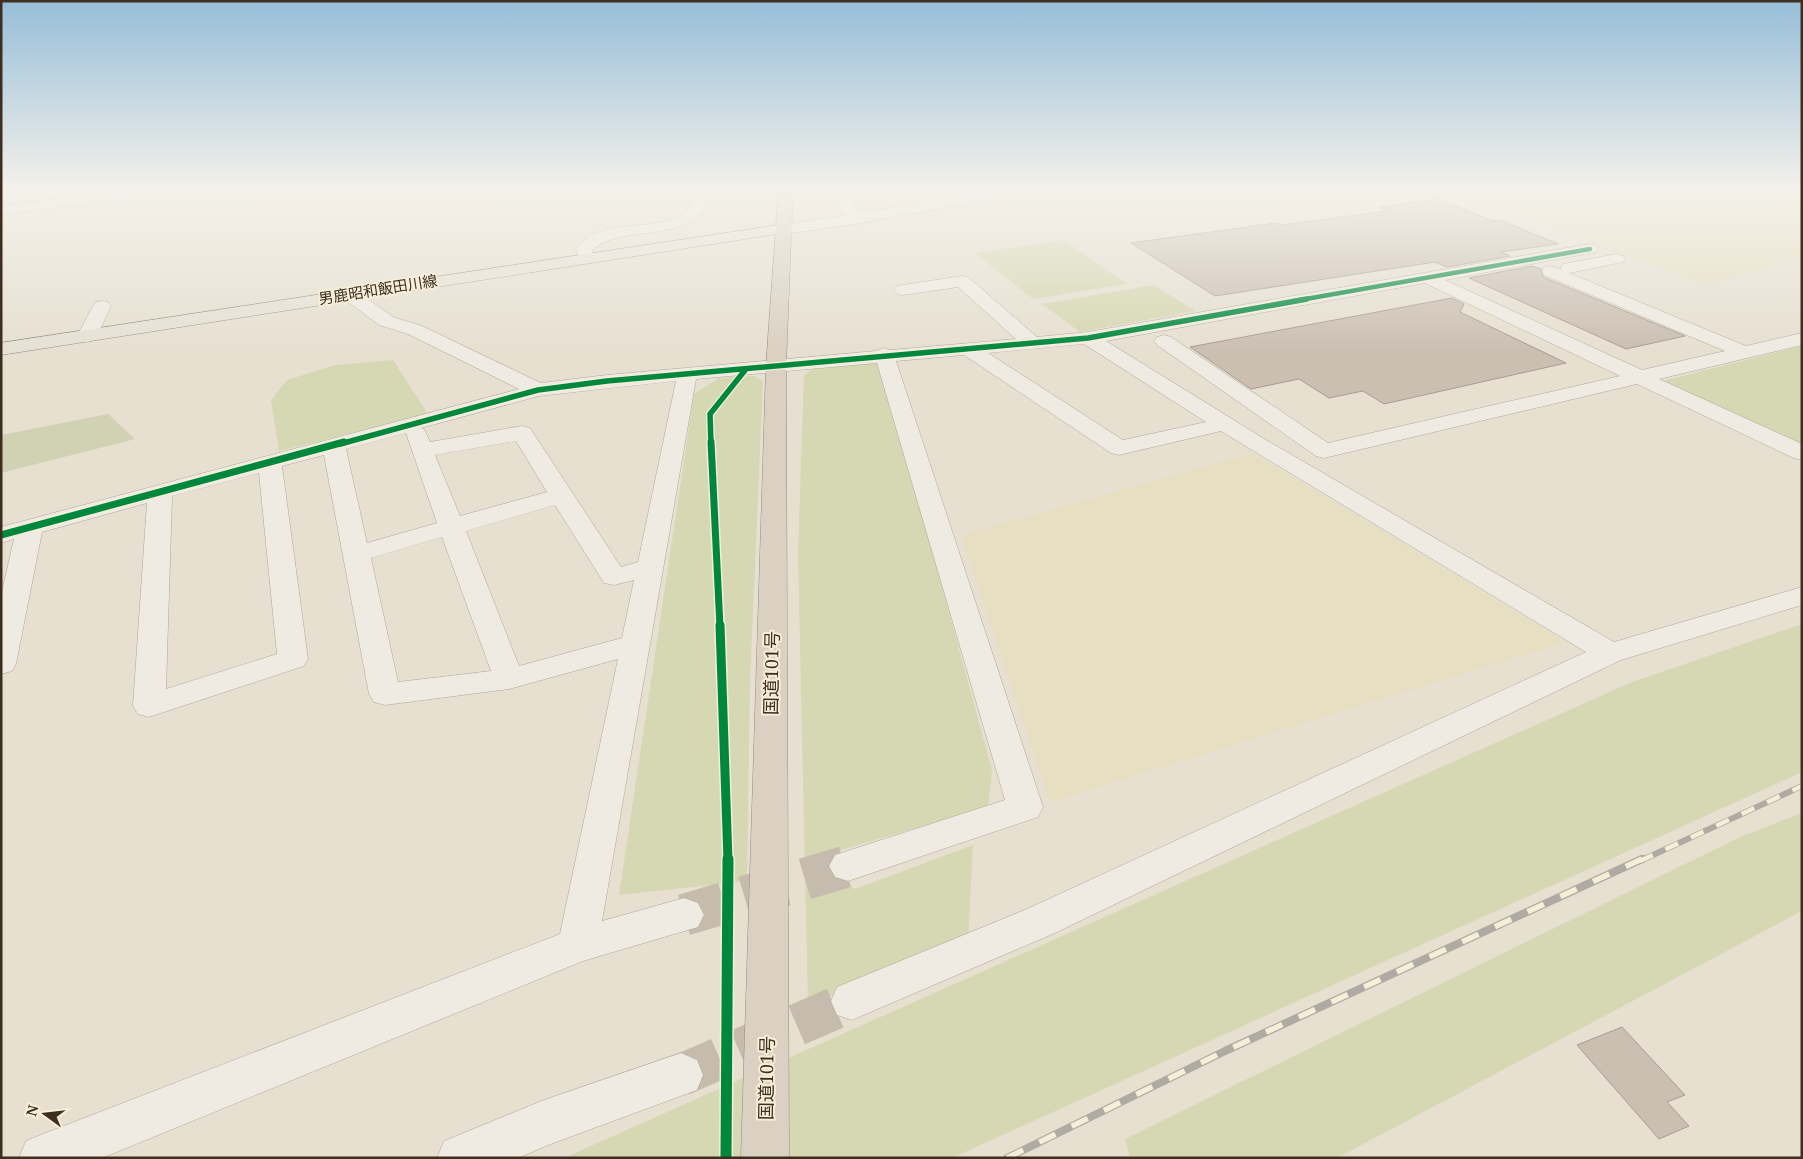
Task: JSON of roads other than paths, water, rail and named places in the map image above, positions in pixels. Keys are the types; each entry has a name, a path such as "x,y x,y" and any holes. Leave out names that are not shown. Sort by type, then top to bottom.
{"highway":[{"name":"国道101号","path":"766,1148 776,366 784,242"}],"main road":[{"name":"男鹿昭和飯田川線","path":"1,349 349,294 698,242"}],"street":[{"path":"586,259 584,248 590,242"},
{"path":"1,535 538,390 607,381 884,354 1088,338 1590,248"},
{"path":"1616,259 1164,341 1324,451 1802,339"},
{"path":"1550,271 1746,353"},
{"path":"1427,278 1802,454"},
{"path":"903,290 962,281 1031,342"},
{"path":"349,294 386,320 415,330 538,390"},
{"path":"86,336 102,306"},
{"path":"1088,338 1224,424 1610,653"},
{"path":"967,348 1119,448 1224,424"},
{"path":"848,866 1025,807 884,354"},
{"path":"578,945 687,374"},
{"path":"412,425 509,679"},
{"path":"422,450 522,432 614,577 650,567"},
{"path":"334,444 385,694 509,679 636,644"},
{"path":"160,493 149,706 293,659 270,462"},
{"path":"356,554 562,495"},
{"path":"3,650 30,527"},
{"path":"852,1001 1041,921 1610,653 1802,596"},
{"path":"43,1158 578,945 684,915"},
{"path":"460,1158 544,1123 681,1075"}],"tunnel":[{"path":"684,915 848,866"},
{"path":"681,1075 852,1001"}],"railway":[{"path":"1640,861 1802,786"},
{"path":"1007,1158 1225,1051 1642,859"}]}
